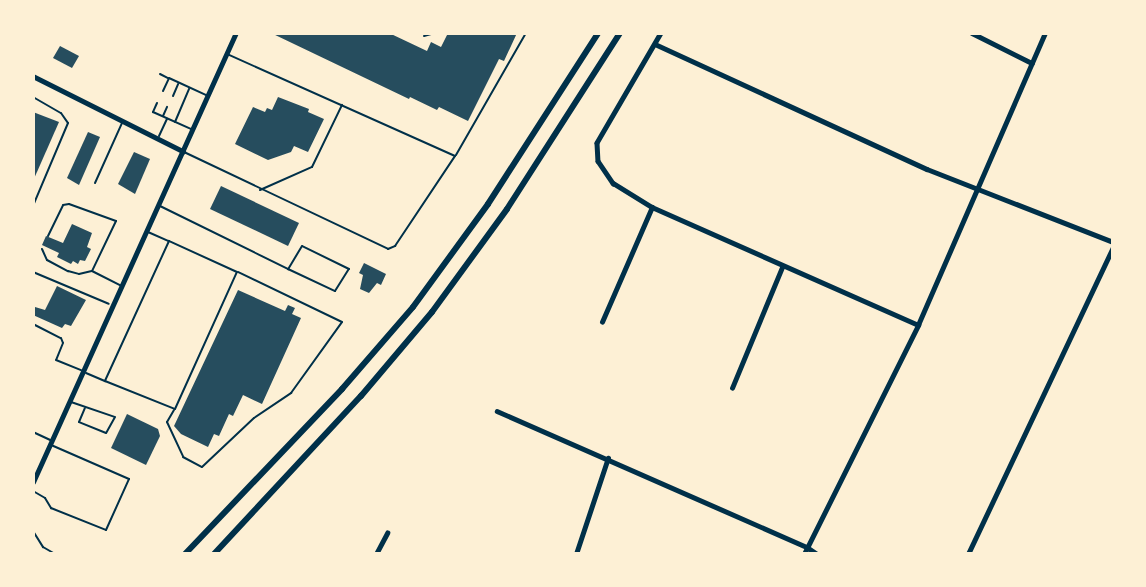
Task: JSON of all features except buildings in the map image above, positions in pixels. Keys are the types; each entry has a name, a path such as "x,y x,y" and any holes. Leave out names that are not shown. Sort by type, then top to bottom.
{"main road":[{"path":"186,554 329,404 413,307 488,204 598,33"},
{"path":"214,554 349,410 432,312 517,194 620,33"}],"street":[{"path":"33,482 236,33"},
{"path":"661,33 599,136 596,150 598,161 613,183 652,207 782,267 918,325"},
{"path":"972,33 1032,63"},
{"path":"804,554 918,325 1045,33"},
{"path":"655,44 977,190 1113,245 968,554"},
{"path":"33,76 184,152"},
{"path":"602,322 652,207"},
{"path":"732,388 782,267"},
{"path":"497,411 608,458 807,547 817,554"},
{"path":"576,554 608,458"},
{"path":"376,554 387,533"}],"lane":[{"path":"424,36 435,33"},
{"path":"184,152 260,190 391,249 455,156 527,33"},
{"path":"226,54 455,156"},
{"path":"160,74 208,96"},
{"path":"163,91 169,78"},
{"path":"173,96 179,83"},
{"path":"175,121 190,88"},
{"path":"33,97 61,113 68,123 33,206"},
{"path":"157,103 153,112 193,130"},
{"path":"260,190 300,174 315,163 343,104"},
{"path":"163,116 167,107"},
{"path":"158,139 167,118"},
{"path":"95,183 123,122"},
{"path":"48,236 63,205 75,204 116,221 92,271"},
{"path":"159,205 288,269 335,291 349,269 302,246 288,269"},
{"path":"147,231 237,272 342,322 291,393 254,418 202,467 183,457 167,422 237,272"},
{"path":"105,381 169,241"},
{"path":"42,249 47,260 68,271 79,274 92,271 122,286"},
{"path":"33,272 113,306"},
{"path":"33,324 61,338 63,343 56,360 175,409"},
{"path":"68,401 115,417 106,433 79,422 85,408"},
{"path":"33,432 129,480 106,530 51,508 45,498 33,491"},
{"path":"33,531 43,547 55,554"}]}
